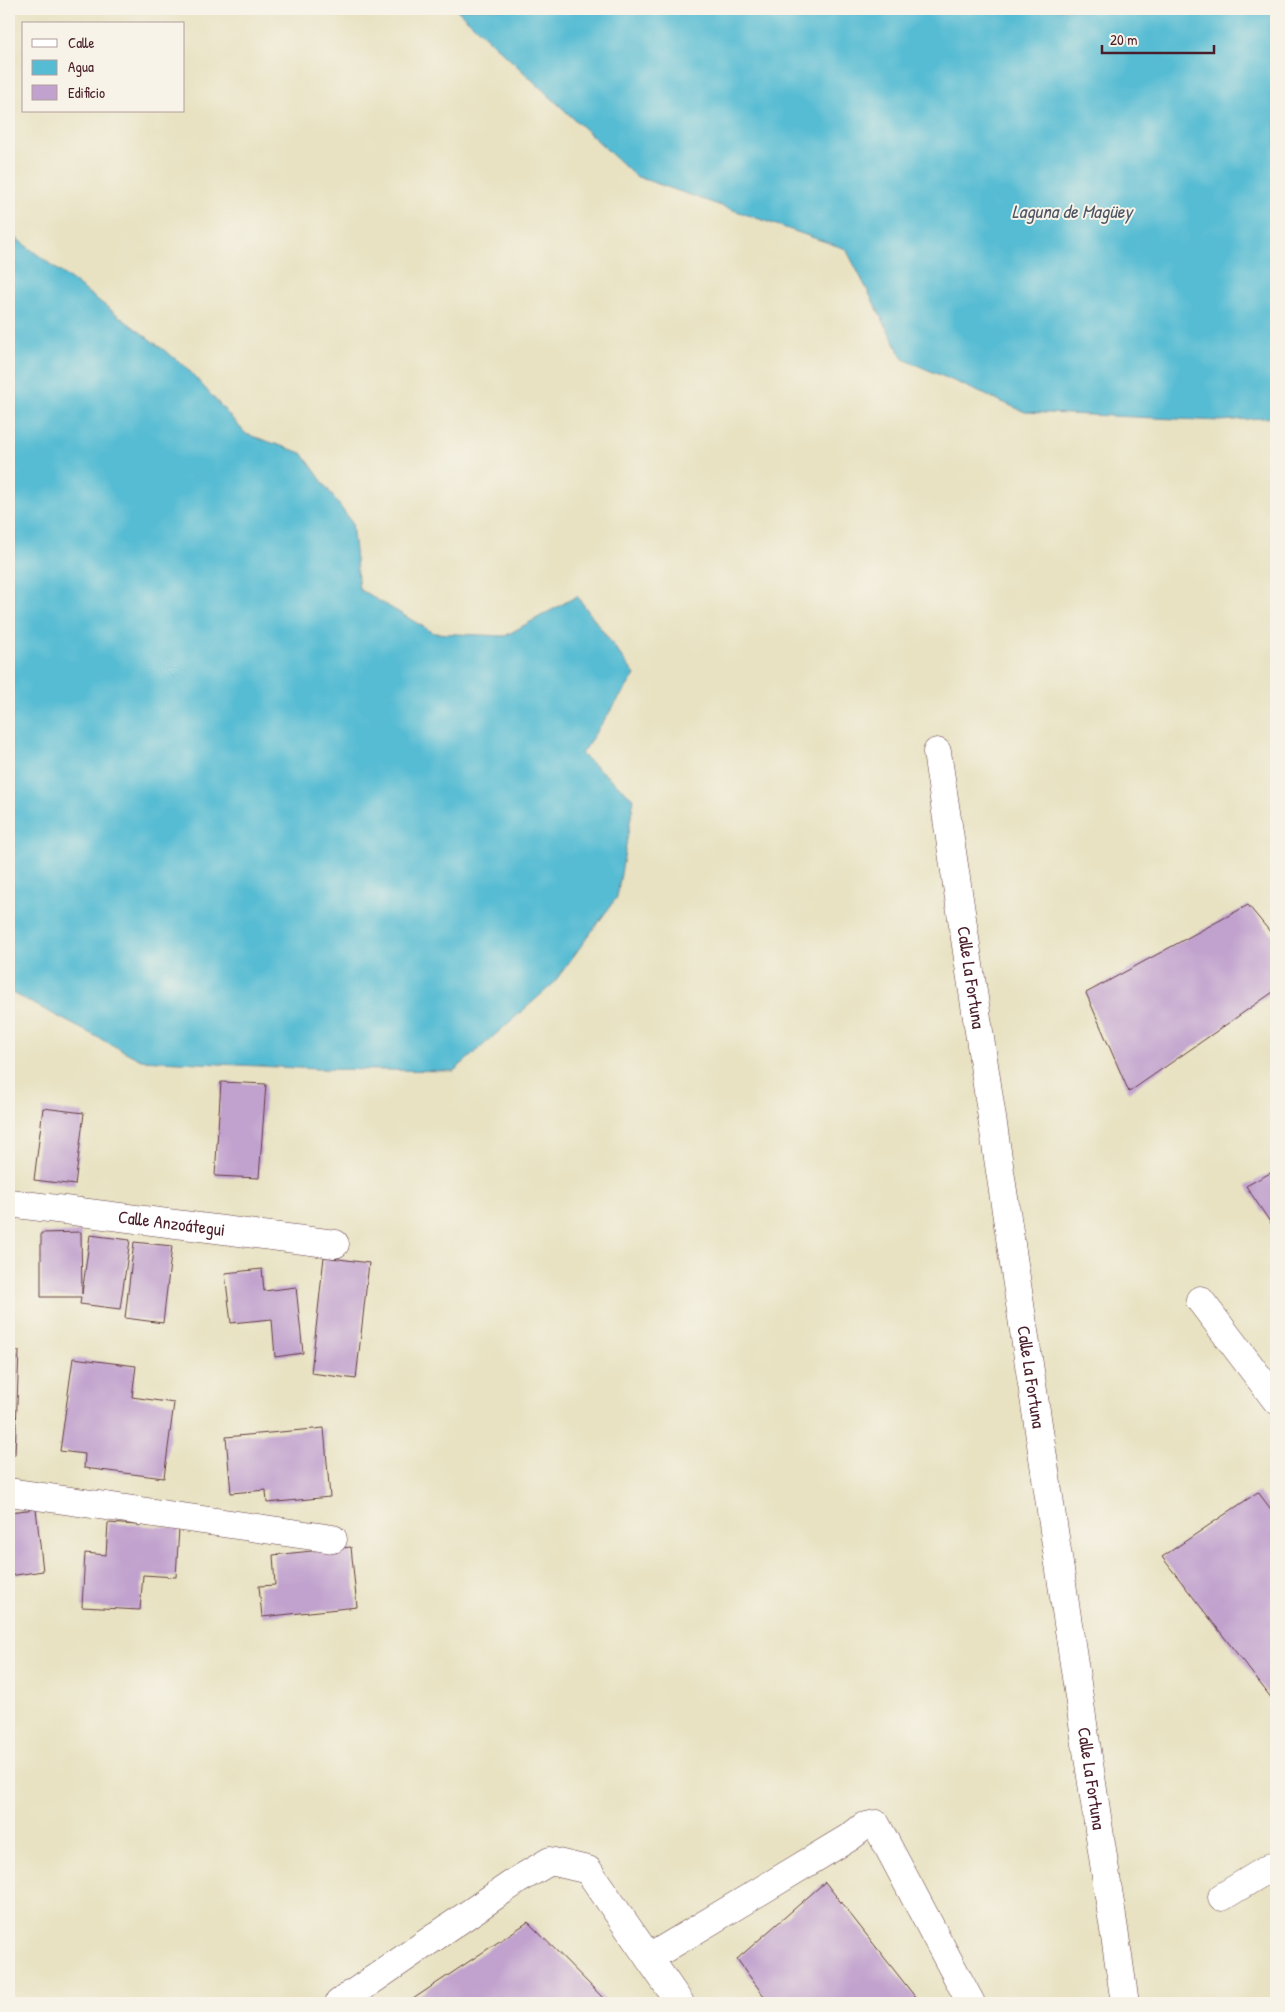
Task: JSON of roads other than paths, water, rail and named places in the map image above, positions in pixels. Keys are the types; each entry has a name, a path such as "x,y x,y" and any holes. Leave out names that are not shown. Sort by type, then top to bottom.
{"street":[{"name":"Calle La Fortuna","path":"937,752 1125,2003"},
{"name":"Calle Anzoátegui","path":"9,1203 335,1244"},
{"path":"1200,1300 1276,1400"},
{"path":"9,1492 333,1539"},
{"path":"649,1958 850,1837 863,1827 876,1824 971,2003"},
{"path":"338,2003 518,1880 550,1861 588,1870 680,2003"},
{"path":"1222,1897 1276,1864"}],"water":[{"name":"Laguna de Magüey","path":"456,9 1276,9 1276,417 1220,421 1025,412 903,359 846,249 635,176"},
{"path":"9,233 185,366 246,434 302,453 352,523 359,589 434,633 505,636 577,596 635,675 581,754 634,799 617,897 553,984 454,1071 317,1069 141,1060 9,991"}]}
